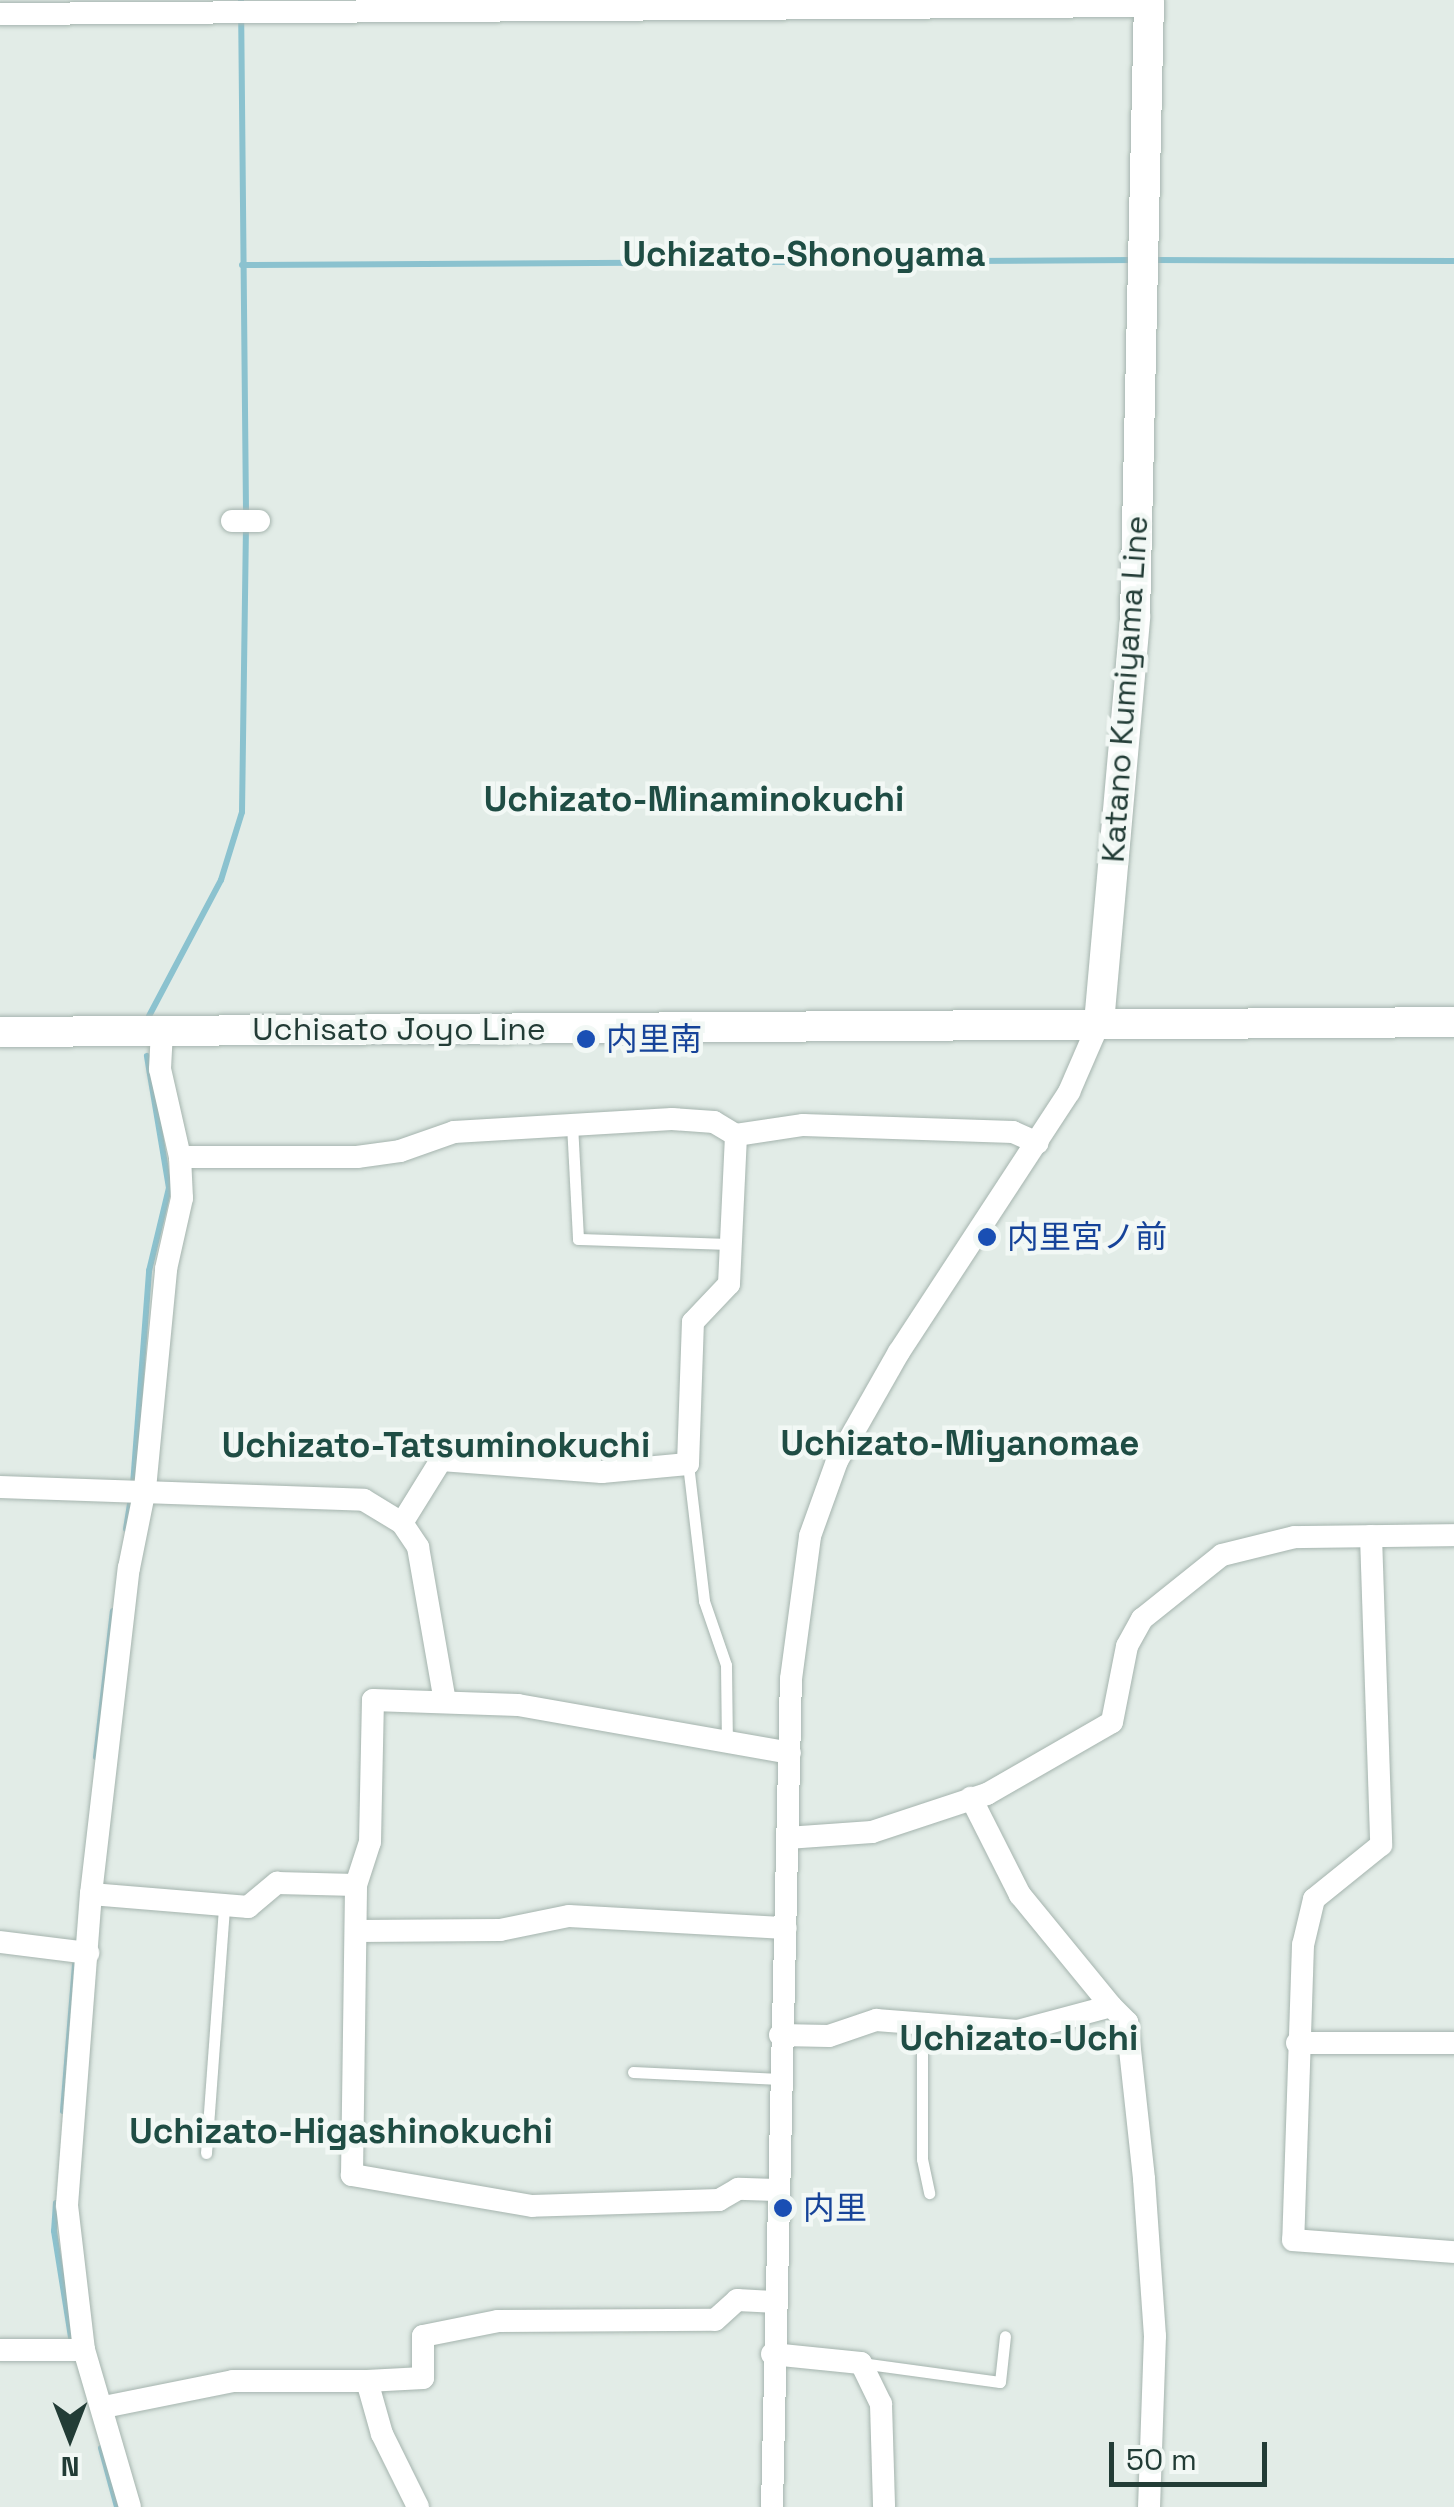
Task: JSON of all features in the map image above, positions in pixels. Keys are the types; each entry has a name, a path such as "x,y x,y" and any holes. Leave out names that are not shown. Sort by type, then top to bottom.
{"main road":[{"name":"Katano Kumiyama Line","path":"1099,1023 1135,616 1149,3"},
{"path":"1099,1023 1454,1022"},
{"name":"Uchisato Joyo Line","path":"0,1032 1099,1023"}],"street":[{"path":"0,14 259,5 1149,3"},
{"path":"232,521 258,521"},
{"path":"772,2507 773,2302 790,1753 798,1605 810,1536 837,1461 937,1290 1038,1143 1099,1023"},
{"path":"130,2507 104,2407 84,2350 67,2205 91,1894 129,1568 145,1488 166,1269 182,1198 180,1157 160,1069 162,1031"},
{"path":"180,1157 357,1157 400,1152 454,1132 697,1119 725,1125 736,1135"},
{"path":"736,1135 803,1125 1013,1132 1038,1143"},
{"path":"402,1523 441,1460 602,1472 688,1464 693,1322 730,1284 736,1135"},
{"path":"0,1487 145,1488 364,1500 402,1523 418,1547 445,1702"},
{"path":"787,1838 872,1832 971,1798 1038,1770 1112,1722 1128,1646 1142,1619 1222,1555 1295,1537 1454,1535"},
{"path":"1371,1536 1381,1844 1314,1899 1303,1945 1293,2240 1454,2252"},
{"path":"776,2190 738,2189 719,2200 532,2206 352,2176 356,1885 370,1842 374,1700 518,1705 790,1753"},
{"path":"971,1798 1020,1895 1126,2022 1146,2199 1155,2336 1149,2507"},
{"path":"91,1894 248,1908 277,1883 356,1885"},
{"path":"356,1931 500,1930 568,1916 786,1928"},
{"path":"0,1942 88,1953"},
{"path":"780,2035 829,2036 876,2020 1018,2031 1111,2006"},
{"path":"1298,2043 1454,2043"},
{"path":"104,2407 233,2381 423,2378 423,2336 480,2325 715,2320 737,2300 773,2302"},
{"path":"0,2350 84,2350"},
{"path":"772,2354 862,2363 882,2404 884,2507"},
{"path":"367,2381 382,2434 418,2507"}],"lane":[{"path":"572,1124 572,1225 578,1238 731,1244"},
{"path":"688,1464 704,1601 726,1665 726,1742"},
{"path":"206,2153 224,1906"},
{"path":"922,2023 921,2142 929,2193"},
{"path":"633,2072 780,2079"},
{"path":"862,2363 1000,2382 1005,2336"}],"waterway":[{"path":"241,0 246,514"},
{"path":"242,265 1135,260"},
{"path":"1153,260 1454,261"},
{"path":"149,1016 221,880 242,812 246,526"},
{"path":"133,1485 149,1271 169,1188 147,1056"},
{"path":"126,1529 131,1497"},
{"path":"96,1757 113,1611"},
{"path":"63,2111 75,1964"},
{"path":"56,2203 54,2231 72,2344"},
{"path":"101,2448 117,2507"}],"place":[{"name":"内里南","path":"586,1039"},
{"name":"内里宮ノ前","path":"987,1237"},
{"name":"内里","path":"783,2208"}],"district":[{"name":"Uchizato-Shonoyama","path":"804,254"},
{"name":"Uchizato-Minaminokuchi","path":"694,799"},
{"name":"Uchizato-Miyanomae","path":"960,1443"},
{"name":"Uchizato-Tatsuminokuchi","path":"436,1445"},
{"name":"Uchizato-Uchi","path":"1019,2038"},
{"name":"Uchizato-Higashinokuchi","path":"341,2131"}]}
